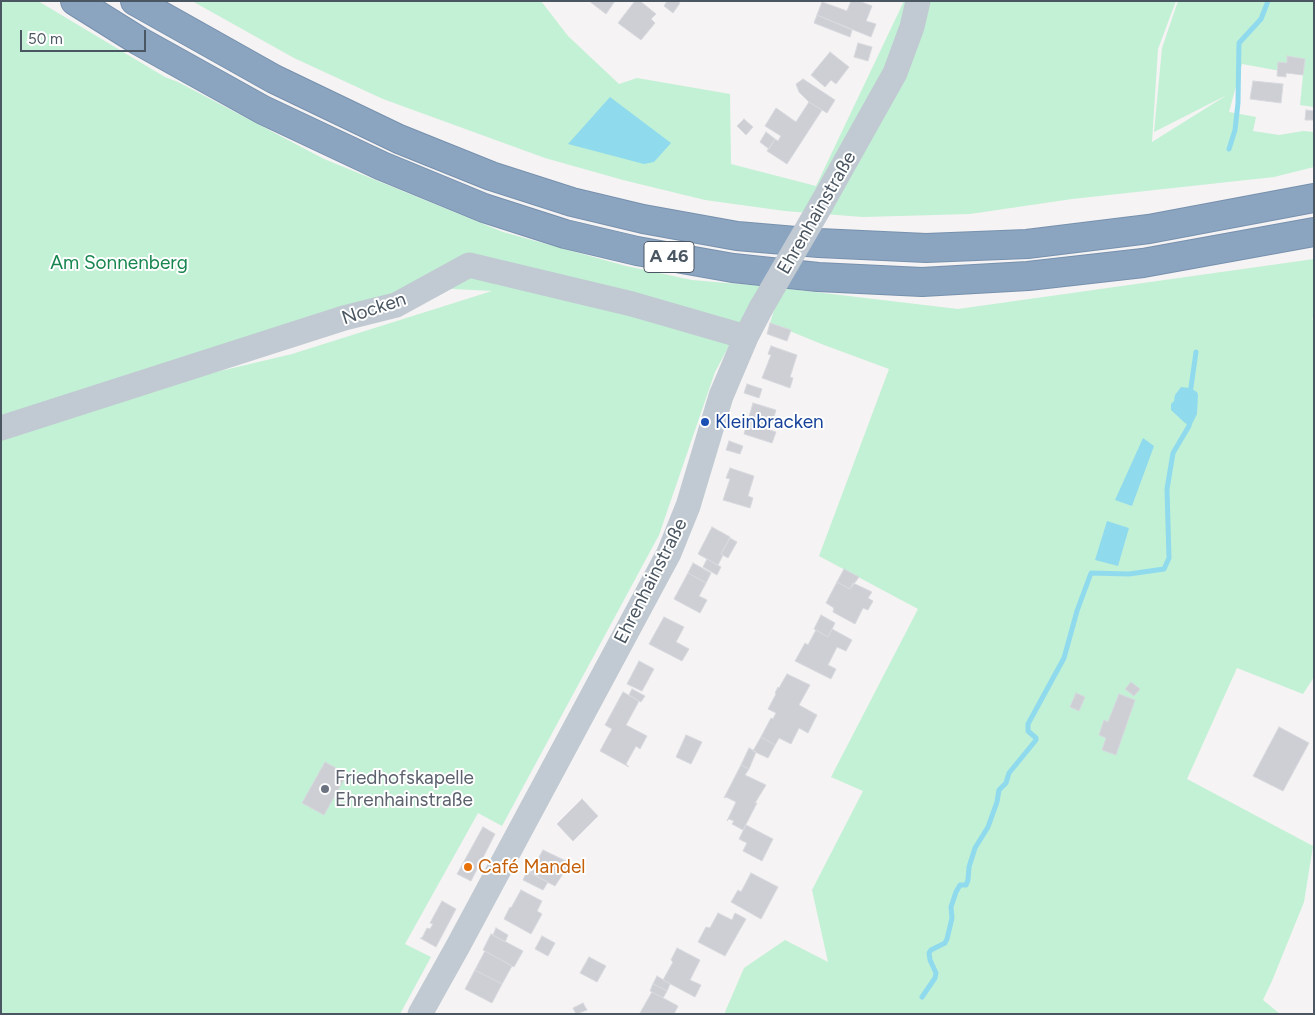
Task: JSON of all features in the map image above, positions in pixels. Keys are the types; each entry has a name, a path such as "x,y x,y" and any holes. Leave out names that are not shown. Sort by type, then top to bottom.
{"highway":[{"name":"A 46","path":"75,1 139,41 263,110 382,166 484,208 565,234 637,251 734,268 818,277 922,282 1028,276 1143,263 1314,232"},
{"name":"A 46","path":"135,1 274,79 399,139 491,176 572,202 625,215 737,236 818,243 926,248 1027,244 1148,229 1314,198"}],"street":[{"name":"Ehrenhainstraße","path":"420,1014 668,553 688,506 721,396 746,338 895,73 912,27 918,1"},
{"name":"Nocken","path":"1,428 344,318 396,305 469,265 632,304 746,338"}],"green space":[{"name":"Am Sonnenberg","path":"1,1 38,1 165,77 178,82 324,159 503,232 626,266 692,280 761,286 715,372 659,535 502,826 478,813 405,944 431,957 400,1014 1,1014 1,433 157,386 292,354 492,291 415,287 1,423"},
{"path":"192,1 541,1 568,36 619,84 637,78 730,94 731,164 816,186 904,1 1176,1 1158,49 1152,142 1227,95 1154,132 1162,48 1178,1 1314,1 1314,107 1300,105 1303,75 1242,64 1229,112 1256,117 1253,131 1279,135 1303,131 1314,132 1314,167 1274,177 1072,199 970,214 863,217 785,211 705,200 545,158 383,99 294,58"},
{"path":"1314,259 1314,318 1312,318 1314,322 1314,677 1303,694 1237,668 1187,779 1313,846 1304,902 1263,1000 1280,1014 726,1014 725,1012 744,968 785,940 828,962 812,890 863,791 831,777 918,609 819,556 889,369 770,323 781,288 958,309"}],"water":[{"path":"610,97 671,143 654,162 644,164 568,144"},
{"path":"1181,387 1190,388 1197,392 1198,395 1197,414 1191,426 1171,410 1171,404"},
{"path":"1143,438 1154,446 1132,506 1115,500"},
{"path":"1107,521 1129,528 1118,566 1095,560"}],"building":[{"path":"589,1 615,1 606,14"},
{"path":"635,1 640,1 656,14 651,19 655,23 641,40 618,23"},
{"path":"667,1 677,1 680,3 673,13 664,6"},
{"path":"851,1 859,1 872,6 866,21 876,24 871,37 817,15 822,2 847,11"},
{"path":"817,15 852,30 850,37 814,23"},
{"path":"858,43 872,47 868,61 854,57"},
{"path":"830,52 849,67 836,84 831,80 825,87 811,75"},
{"path":"1287,56 1305,59 1303,75 1286,73 1286,77 1277,76 1278,62 1287,63"},
{"path":"803,79 835,100 827,113 809,102 799,92 796,84"},
{"path":"1253,81 1283,84 1281,103 1250,99"},
{"path":"809,102 822,110 787,164 767,151 775,139 778,141 781,136 765,126 776,108 796,122"},
{"path":"1306,110 1314,111 1314,120 1305,120"},
{"path":"744,119 753,127 746,135 737,126"},
{"path":"766,132 775,139 769,149 760,142"},
{"path":"770,323 791,330 787,341 767,334"},
{"path":"771,346 797,355 790,377 793,378 790,388 762,378 771,355 768,354"},
{"path":"747,384 762,389 759,398 744,393"},
{"path":"753,403 776,410 770,430 776,432 772,443 744,434"},
{"path":"729,441 743,446 740,454 726,450"},
{"path":"730,468 754,476 748,496 753,498 750,508 723,500 730,479 726,478"},
{"path":"712,527 730,537 721,554 723,555 718,565 698,554"},
{"path":"730,538 737,542 728,558 721,554"},
{"path":"707,559 721,567 717,575 703,567"},
{"path":"693,563 711,573 706,583 688,573"},
{"path":"844,569 859,577 850,589 837,582"},
{"path":"688,573 706,583 699,596 707,600 700,613 674,599"},
{"path":"837,582 850,589 853,583 872,592 868,598 873,601 868,610 863,608 855,624 833,612 834,608 826,603"},
{"path":"821,615 835,623 828,637 814,629"},
{"path":"664,617 684,627 676,642 689,649 682,661 649,644"},
{"path":"832,629 852,640 846,651 837,647 828,665 836,669 831,679 795,661 805,643 808,645 816,630 828,637"},
{"path":"639,661 654,669 642,691 627,684"},
{"path":"787,674 810,685 799,705 817,715 808,733 799,728 791,744 779,738 775,745 761,737 771,718 773,719 776,713 768,709 778,687"},
{"path":"1131,682 1140,689 1134,696 1125,689"},
{"path":"632,689 645,696 641,702 629,695"},
{"path":"623,692 639,701 626,725 647,736 640,749 636,746 626,764 629,767 600,751 612,729 605,725"},
{"path":"1076,693 1085,697 1079,711 1070,707"},
{"path":"1119,694 1135,700 1116,755 1102,750 1106,738 1099,735 1104,720 1108,722"},
{"path":"1279,727 1309,743 1283,791 1253,776"},
{"path":"686,735 702,742 691,764 676,757"},
{"path":"761,737 775,745 768,758 753,751"},
{"path":"749,748 756,752 749,769 741,765"},
{"name":"Friedhofskapelle Ehrenhainstraße","path":"325,762 347,774 324,815 302,803"},
{"path":"741,765 749,769 745,775 766,785 755,803 757,803 743,830 732,824 734,821 729,819 727,821 736,802 726,797 724,798"},
{"path":"582,799 598,816 573,841 557,824"},
{"path":"746,825 773,839 762,861 743,851 747,843 739,839"},
{"path":"483,827 495,834 471,881 457,874"},
{"path":"543,850 570,863 555,886 530,873"},
{"path":"527,871 548,882 543,890 523,880"},
{"path":"751,873 778,887 761,919 731,902 738,890 741,892"},
{"path":"521,890 542,901 537,911 542,914 531,934 504,919"},
{"path":"442,901 456,909 436,947 420,938 422,938 427,928 430,929 433,924 430,923"},
{"path":"718,913 732,920 735,913 746,919 725,956 698,942 706,927 710,928"},
{"path":"496,928 508,935 505,942 493,935"},
{"path":"491,934 523,951 514,967 483,950"},
{"path":"542,936 555,943 548,956 535,949"},
{"path":"677,948 700,960 690,980 701,985 695,997 663,980 673,962 671,960"},
{"path":"485,951 512,966 502,984 475,970"},
{"path":"589,957 606,966 597,982 580,973"},
{"path":"475,970 502,984 492,1003 465,989"},
{"path":"657,976 670,984 667,991 653,984"},
{"path":"653,984 667,991 663,998 650,991"},
{"path":"652,992 678,1006 674,1014 640,1013"},
{"path":"583,1003 587,1010 576,1014 573,1008"}],"waterway":[{"path":"1229,149 1235,130 1238,103 1239,43 1261,19 1268,1"},
{"path":"1190,394 1196,352"},
{"path":"922,997 935,978 936,973 929,953 945,943 947,939 952,918 951,907 956,892 960,885 966,885 975,848 988,827 997,802 999,790 1006,783 1009,773 1036,740 1028,731 1028,724 1064,658 1077,611 1091,573 1129,574 1164,569 1169,558 1167,489 1173,453 1189,426 1189,420"}],"place":[{"name":"Kleinbracken","path":"705,422"},
{"name":"Friedhofskapelle Ehrenhainstraße","path":"325,789"},
{"name":"Café Mandel","path":"468,867"}]}
